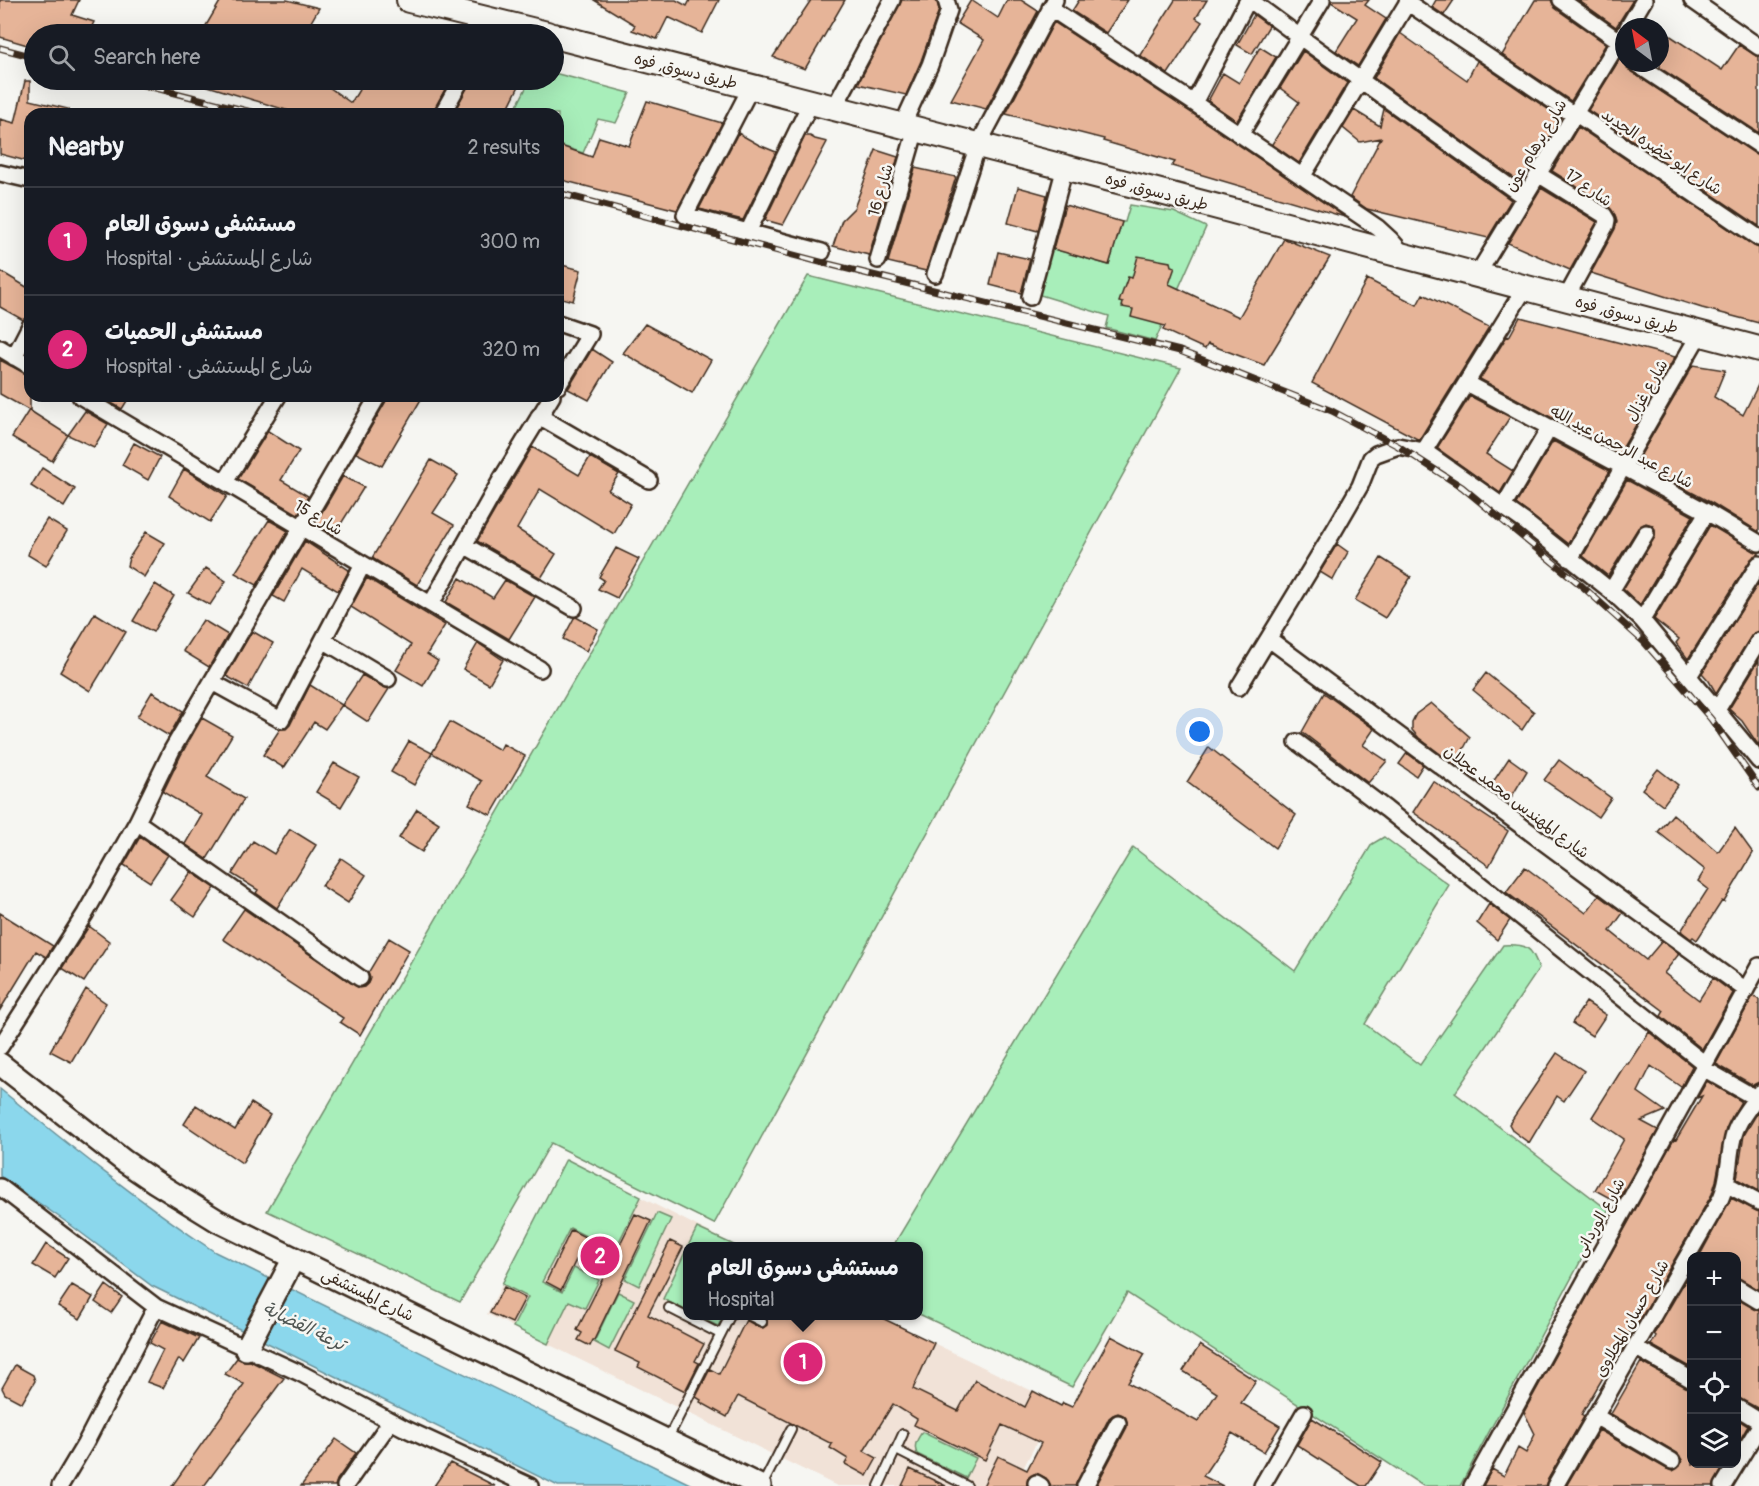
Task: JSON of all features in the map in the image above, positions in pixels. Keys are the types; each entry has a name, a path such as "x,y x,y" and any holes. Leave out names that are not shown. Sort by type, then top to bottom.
{"main road":[{"path":"409,0 478,24"},
{"name":"طريق دسوق, فوه","path":"564,39 1759,349"},
{"name":"شارع المستشفى","path":"0,1064 102,1144 155,1182 290,1265 761,1486"},
{"path":"248,1344 290,1265"}],"street":[{"path":"748,232 822,105 892,0"},
{"name":"شارع 16","path":"878,260 909,127 949,10 946,0"},
{"path":"1194,103 1250,0 1524,197"},
{"path":"1240,135 1322,0"},
{"path":"1561,0 1615,41"},
{"path":"1633,18 1644,0"},
{"path":"1692,0 1759,47"},
{"path":"1302,177 1408,1"},
{"name":"شارع ابو خضره الجديد","path":"1408,1 1759,238"},
{"path":"935,274 978,145 1052,4 1378,228 1404,255"},
{"name":"شارع برهام عون","path":"1477,274 1615,53"},
{"path":"1649,72 1759,145"},
{"path":"751,87 685,215 822,252"},
{"path":"445,108 455,90"},
{"path":"1030,297 1065,167"},
{"path":"0,173 24,179"},
{"name":"شارع 17","path":"1538,174 1604,215 1606,220 1606,225 1566,298"},
{"path":"1424,451 1525,288"},
{"path":"564,325 590,334 564,376"},
{"name":"شارع غزال","path":"1570,559 1700,333"},
{"path":"15,357 24,338"},
{"path":"0,348 24,362"},
{"name":"شارع عبد الرحمن عبد الله","path":"1467,382 1707,512 1759,543"},
{"name":"شارع 15","path":"90,402 540,669"},
{"path":"225,482 274,402"},
{"path":"0,1047 85,914 137,822 172,750 375,402"},
{"path":"431,604 548,402"},
{"path":"539,416 649,480"},
{"path":"1503,507 1550,427"},
{"path":"1239,687 1355,494 1371,458 1398,446 1424,451 1525,522 1611,591 1642,620 1759,761"},
{"path":"1642,620 1707,512"},
{"path":"1611,591 1646,533"},
{"path":"464,545 574,608"},
{"path":"212,682 280,720 363,564"},
{"path":"1689,676 1759,564"},
{"name":"شارع المهندس محمد عجلان","path":"1269,639 1746,990"},
{"path":"323,640 388,679"},
{"path":"1717,710 1759,641"},
{"path":"1297,742 1386,809 1704,1066 1758,1097"},
{"path":"137,822 360,978"},
{"name":"شارع الوردانى","path":"1472,1486 1759,966"},
{"name":"شارع حسان المحلاوى","path":"1693,1252 1726,1184 1736,1129 1758,1097"},
{"path":"1726,1184 1759,1202"},
{"path":"0,1187 156,1307 248,1344 391,1421 530,1486"},
{"name":"شارع حسان المحلاوى","path":"1555,1486 1687,1262"},
{"path":"1741,1289 1759,1300"},
{"path":"60,1486 85,1444 156,1307"},
{"path":"1635,1347 1687,1377"},
{"path":"1741,1410 1759,1421"},
{"path":"1262,1486 1304,1413"},
{"path":"1595,1416 1672,1461"},
{"path":"345,1486 391,1421"},
{"path":"1085,1486 1118,1424"},
{"path":"1723,1486 1759,1426"}],"lane":[{"path":"669,1308 683,1315"},
{"path":"693,1320 720,1334"},
{"path":"667,1440 728,1320"},
{"path":"758,1320 762,1322"},
{"path":"761,1486 791,1429"},
{"path":"879,1486 903,1434"},
{"path":"896,1450 967,1486"}],"shaded area":[{"path":"566,1159 728,1242 683,1242 683,1320 886,1320 1057,1403 1014,1486 837,1486 487,1314"}],"green space":[{"path":"564,76 630,93 616,123 598,119 583,153 564,147 564,108 516,108 525,90 564,90"},
{"path":"1130,205 1174,212 1206,227 1155,341 1106,328 1109,316 1037,294 1051,248 1109,265 1122,222 1125,222"},
{"path":"808,276 1181,368 714,1224 551,1143 460,1302 267,1211"},
{"path":"1384,837 1449,885 1365,1024 1420,1065 1503,945 1523,946 1531,951 1539,969 1455,1093 1608,1210 1460,1486 1423,1486 1127,1293 1072,1387 923,1316 923,1242 895,1242 1133,847 1295,971 1372,844"},
{"path":"566,1159 641,1197 604,1272 579,1259 590,1238 570,1228 542,1282 562,1292 574,1268 599,1280 585,1308 569,1301 548,1344 513,1327 528,1297 502,1284"},
{"path":"657,1213 671,1219 639,1286 625,1279"},
{"path":"697,1228 727,1242 690,1242"},
{"path":"683,1256 683,1309 663,1299"},
{"path":"618,1292 634,1300 609,1350 594,1342"},
{"path":"705,1320 722,1320 718,1326"},
{"path":"922,1432 976,1458 966,1478 917,1454 917,1440"}],"water":[{"name":"ترعة القضابة","path":"0,1089 132,1193 215,1252 694,1486 558,1486 152,1286 0,1176"}],"building":[{"path":"0,0 79,0 72,15 94,22 93,24 24,24 24,44 0,37"},
{"path":"221,0 287,0 319,8 310,24 207,24"},
{"path":"594,0 676,0 687,6 690,0 719,0 702,33 668,17 657,39 632,30 635,25"},
{"path":"811,0 845,0 805,69 773,57"},
{"path":"902,0 934,0 939,10 906,95 858,84"},
{"path":"971,0 998,18 1007,0 1021,0 1038,11 986,109 951,100 984,40 957,23"},
{"path":"1079,0 1128,0 1106,33 1072,11"},
{"path":"1175,0 1207,0 1196,18 1202,22 1168,74 1140,55"},
{"path":"1332,0 1369,0 1365,5 1386,19 1358,66 1336,51 1357,18 1331,2"},
{"path":"1436,0 1454,0 1444,15 1432,7"},
{"path":"1535,0 1551,0 1555,8 1606,44 1571,101 1502,55"},
{"path":"1578,0 1633,0 1622,18 1615,18 1615,26"},
{"path":"1254,15 1269,26 1252,54 1237,45"},
{"path":"1054,22 1345,217 1172,166 1175,162 1103,141 1104,139 1006,114"},
{"path":"1400,33 1467,80 1477,61 1561,118 1521,183 1374,78"},
{"path":"1669,35 1722,70 1739,45 1759,57 1759,133 1666,72 1669,72"},
{"path":"1260,47 1276,57 1237,121 1208,101 1223,73 1239,83"},
{"path":"1303,51 1347,83 1299,163 1272,144 1299,102 1280,88"},
{"path":"1615,67 1615,72 1632,72 1759,155 1759,226 1588,110"},
{"path":"24,85 24,90 30,90 30,100 64,108 24,108 24,160 0,154 0,119 15,123"},
{"path":"221,90 333,90 351,103 359,90 445,90 435,108 279,108"},
{"path":"466,90 517,90 508,108 456,108"},
{"path":"647,101 722,123 677,210 564,181 564,147 592,157 599,137 629,146"},
{"path":"1384,109 1511,200 1488,238 1367,209 1350,197 1381,138 1360,142 1343,128 1354,110 1380,126"},
{"path":"1578,127 1759,248 1759,323 1702,308 1591,273 1617,222 1609,207 1552,171"},
{"path":"738,133 776,152 743,220 699,209"},
{"path":"805,136 827,142 783,225 765,220"},
{"path":"876,150 898,157 869,255 833,246 842,220 854,208"},
{"path":"915,168 956,177 926,271 888,262"},
{"path":"1018,187 1047,195 1038,231 1008,223"},
{"path":"1541,188 1597,222 1570,270 1508,243"},
{"path":"1065,205 1122,222 1109,265 1053,249"},
{"path":"1284,239 1330,257 1264,365 1208,344 1205,349 1163,330 1165,326 1131,317 1133,309 1122,307 1123,303 1119,302 1128,277 1132,278 1138,256 1170,262 1171,266 1175,267 1169,284 1239,317"},
{"path":"998,252 1030,259 1021,293 990,285"},
{"path":"564,266 581,270 573,301 564,299"},
{"path":"0,271 24,285 24,319 0,307"},
{"path":"1367,279 1417,305 1423,294 1489,327 1419,440 1312,383"},
{"path":"1520,317 1675,357 1619,454 1480,379"},
{"path":"645,324 711,360 692,393 623,353"},
{"path":"592,349 612,362 589,400 568,389"},
{"path":"0,360 24,373 24,402 30,402 30,411 0,394"},
{"path":"1693,365 1725,370 1714,397 1743,415 1759,383 1759,532 1712,503 1636,463"},
{"path":"1470,396 1510,417 1486,454 1513,471 1500,493 1437,448"},
{"path":"110,402 126,402 122,409"},
{"path":"385,402 419,402 382,466 356,453"},
{"path":"29,410 68,435 52,461 12,437"},
{"path":"85,411 108,424 94,447 68,435"},
{"path":"268,431 299,451 281,480 308,496 298,514 238,479"},
{"path":"1553,441 1610,471 1568,544 1516,504"},
{"path":"134,443 160,457 148,480 122,465"},
{"path":"532,447 579,475 590,457 619,474 608,490 631,504 614,534 540,489 517,529 556,554 541,578 477,541"},
{"path":"431,460 458,475 433,513 454,525 417,585 372,558"},
{"path":"42,468 75,489 64,507 31,486"},
{"path":"184,469 227,496 210,522 169,496"},
{"path":"343,476 364,487 334,535 315,524"},
{"path":"1627,480 1693,516 1640,605 1623,589 1655,537 1655,529 1652,525 1646,523 1638,528 1608,576 1583,556"},
{"path":"47,519 67,531 46,566 28,555 31,545"},
{"path":"269,520 288,531 257,585 235,573"},
{"path":"1710,525 1759,554 1751,559 1688,659 1676,643 1679,639 1654,619"},
{"path":"146,532 165,543 144,577 127,566 129,558"},
{"path":"305,541 349,570 338,591 302,569 284,602 273,596"},
{"path":"1337,544 1348,552 1333,580 1320,572"},
{"path":"616,548 639,559 617,598 598,589 604,580 599,577"},
{"path":"1381,558 1411,577 1385,618 1355,600"},
{"path":"206,568 226,581 210,605 188,593"},
{"path":"367,578 445,625 427,654 438,661 423,686 396,670 411,645 351,607"},
{"path":"460,578 493,598 505,580 535,597 509,639 446,602"},
{"path":"1759,582 1759,631 1751,636 1716,693 1702,673"},
{"path":"155,584 174,596 153,632 133,621"},
{"path":"95,613 126,632 90,691 60,672"},
{"path":"576,617 598,629 586,651 563,639"},
{"path":"203,620 228,635 209,667 183,651"},
{"path":"252,631 273,643 248,688 226,676"},
{"path":"478,643 503,660 489,684 463,669"},
{"path":"1759,660 1759,746 1742,721 1729,709"},
{"path":"1486,673 1534,712 1522,730 1473,690"},
{"path":"362,675 389,689 368,722 342,705"},
{"path":"310,685 342,705 325,729 314,722 284,768 263,755 280,729 286,729 290,725"},
{"path":"152,692 183,711 169,736 137,717"},
{"path":"1324,693 1374,729 1363,745 1387,761 1368,783 1302,732"},
{"path":"1431,703 1470,737 1455,765 1412,730 1412,722 1416,714"},
{"path":"202,718 232,735 207,777 244,799 207,859 185,844 202,815 163,792"},
{"path":"450,722 500,750 503,744 525,756 491,815 469,804 482,781 432,753"},
{"path":"409,741 432,753 414,785 391,772"},
{"path":"1209,747 1296,815 1275,848 1187,782"},
{"path":"1407,753 1423,765 1416,776 1399,764"},
{"path":"1509,758 1527,771 1508,803 1489,788"},
{"path":"1559,760 1611,798 1598,817 1544,780"},
{"path":"334,763 359,777 341,807 316,792"},
{"path":"1658,769 1678,785 1663,805 1642,789"},
{"path":"1433,781 1508,831 1489,866 1413,812"},
{"path":"417,809 439,823 422,852 399,838"},
{"path":"1673,814 1718,852 1735,828 1753,853 1724,902 1722,901 1697,940 1693,937 1691,939 1681,931 1708,889 1698,881 1705,870 1658,832"},
{"path":"290,829 316,845 277,908 256,893 258,890 232,874 253,841 274,854"},
{"path":"140,837 168,855 150,882 124,865"},
{"path":"341,858 366,875 348,903 322,886"},
{"path":"1525,867 1586,913 1599,895 1623,913 1610,931 1646,960 1662,941 1679,954 1664,973 1699,1000 1713,978 1733,993 1702,1049 1661,1016 1664,1011 1506,892"},
{"path":"191,872 215,888 195,917 171,900"},
{"path":"1489,904 1510,920 1497,940 1477,923"},
{"path":"244,909 359,988 368,983 370,978 368,973 389,938 409,950 360,1035 340,1022 343,1018 223,939"},
{"path":"0,913 53,946 46,957 36,951 0,1010"},
{"path":"89,926 110,942 84,982 62,968"},
{"path":"86,989 106,1003 71,1062 50,1051"},
{"path":"1753,996 1759,1000 1759,1082 1753,1085 1716,1064"},
{"path":"1586,1002 1606,1015 1592,1036 1572,1023"},
{"path":"1649,1032 1692,1066 1681,1087 1651,1066 1638,1092 1665,1111 1641,1121 1658,1130 1617,1202 1595,1190 1624,1139 1592,1117 1626,1063 1628,1064"},
{"path":"1557,1053 1584,1071 1564,1101 1557,1096 1529,1143 1513,1131 1509,1124"},
{"path":"1707,1081 1741,1101 1726,1129 1712,1194 1637,1325 1635,1323 1581,1415 1584,1417 1545,1486 1483,1486 1492,1469 1504,1476 1518,1448 1526,1453 1535,1434 1524,1412 1674,1139 1676,1140 1702,1096 1697,1098"},
{"path":"251,1103 270,1115 242,1163 184,1124 196,1105 235,1130"},
{"path":"1759,1110 1759,1191 1737,1179 1744,1135"},
{"path":"1731,1198 1759,1212 1759,1290 1741,1279 1741,1252 1702,1252"},
{"path":"635,1214 651,1221 590,1346 578,1340 582,1333 577,1330"},
{"path":"571,1230 587,1238 561,1290 546,1282"},
{"path":"670,1241 683,1247 648,1315 704,1344 695,1361 699,1363 685,1391 638,1367 640,1363 615,1351"},
{"path":"46,1244 68,1258 55,1278 33,1265"},
{"path":"1687,1278 1687,1365 1651,1345 1656,1336 1654,1334"},
{"path":"72,1285 93,1297 80,1319 58,1306"},
{"path":"106,1285 122,1297 111,1313 95,1302"},
{"path":"504,1287 525,1298 512,1323 490,1313"},
{"path":"1741,1301 1759,1311 1759,1409 1741,1399"},
{"path":"746,1320 760,1328 767,1325 767,1320 886,1320 934,1343 913,1389 958,1411 975,1380 1025,1407 1033,1391 1061,1406 1063,1403 1072,1407 1111,1336 1145,1354 1128,1383 1198,1422 1217,1393 1183,1371 1200,1345 1256,1381 1241,1403 1280,1426 1264,1452 1232,1433 1203,1476 1223,1486 1096,1486 1127,1427 1126,1418 1118,1413 1109,1418 1075,1486 1051,1486 1046,1478 1036,1473 1028,1478 1027,1486 983,1486 998,1456 1027,1470 1041,1443 1002,1425 985,1460 914,1425 917,1419 893,1404 864,1451 877,1458 867,1476 845,1464 848,1459 830,1448 832,1444 738,1396 727,1417 700,1402 701,1400 696,1397 710,1369 719,1374"},
{"path":"162,1321 199,1338 184,1363 179,1359 163,1388 147,1382 163,1350 150,1343"},
{"path":"237,1358 250,1361 284,1378 204,1486 172,1486 244,1384 225,1374"},
{"path":"1641,1362 1687,1387 1687,1468 1723,1468 1713,1486 1566,1486 1599,1430 1667,1469 1673,1471 1680,1466 1682,1460 1677,1453 1611,1414"},
{"path":"15,1365 33,1375 35,1381 22,1403 5,1394 2,1388"},
{"path":"1312,1418 1382,1462 1366,1486 1361,1486 1297,1445"},
{"path":"1741,1422 1748,1426 1741,1438"},
{"path":"336,1439 356,1453 335,1486 301,1486"},
{"path":"450,1463 495,1486 434,1486"},
{"path":"910,1469 946,1486 902,1486"}],"railway":[{"path":"0,48 24,54"},
{"path":"164,90 235,108"},
{"path":"564,195 820,262 1180,351 1332,411 1398,446 1462,487 1582,586 1644,642 1711,719 1759,788"}],"place":[{"name":"مستشفى الحميات","path":"600,1256"},
{"name":"مستشفى دسوق العام","path":"803,1362"}]}
